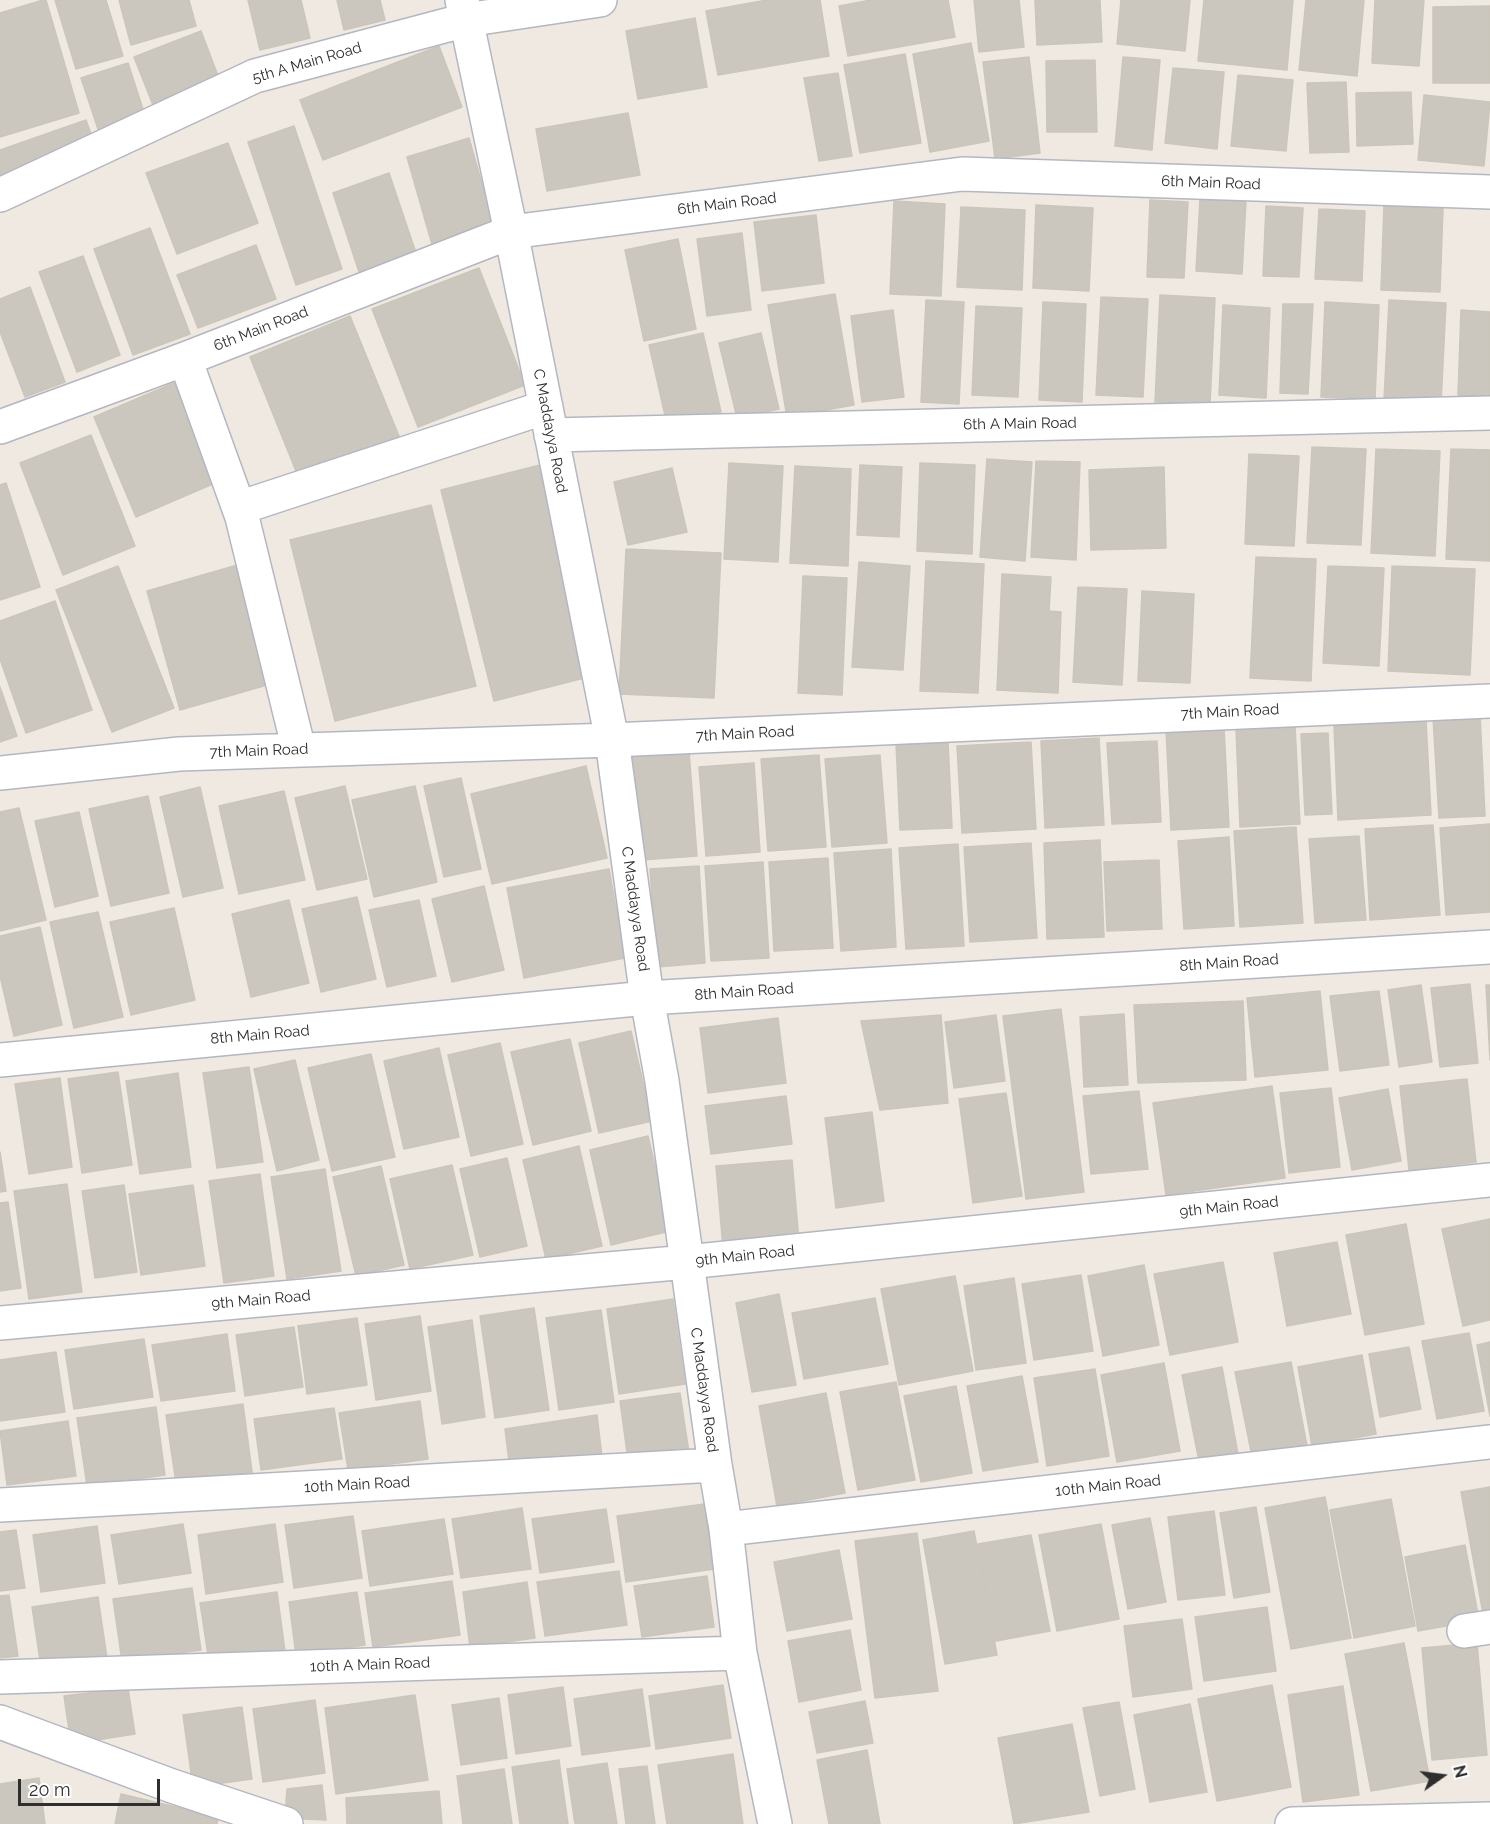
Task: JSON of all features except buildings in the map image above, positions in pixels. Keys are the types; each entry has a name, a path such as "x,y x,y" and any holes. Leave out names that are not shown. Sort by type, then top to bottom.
{"street":[{"name":"5th A Main Road","path":"0,195 255,76 464,10 600,0"},
{"name":"C Maddayya Road","path":"464,10 511,232 612,740 647,998 662,1081 714,1465 726,1529 740,1653 775,1824"},
{"name":"6th Main Road","path":"0,428 185,359 511,232 962,174 1490,192"},
{"path":"185,359 238,508 299,750"},
{"name":"6th A Main Road","path":"238,508 548,421 1490,413"},
{"name":"7th Main Road","path":"0,773 179,754 612,740 1490,701"},
{"name":"8th Main Road","path":"0,1060 647,998 1490,947"},
{"name":"9th Main Road","path":"0,1323 687,1262 1490,1180"},
{"name":"10th Main Road","path":"726,1529 1490,1442"},
{"name":"10th Main Road","path":"0,1505 714,1465"},
{"name":"10th A Main Road","path":"0,1677 740,1653"},
{"path":"0,1722 172,1786 286,1824"},
{"path":"1293,1824 1490,1819"}]}
